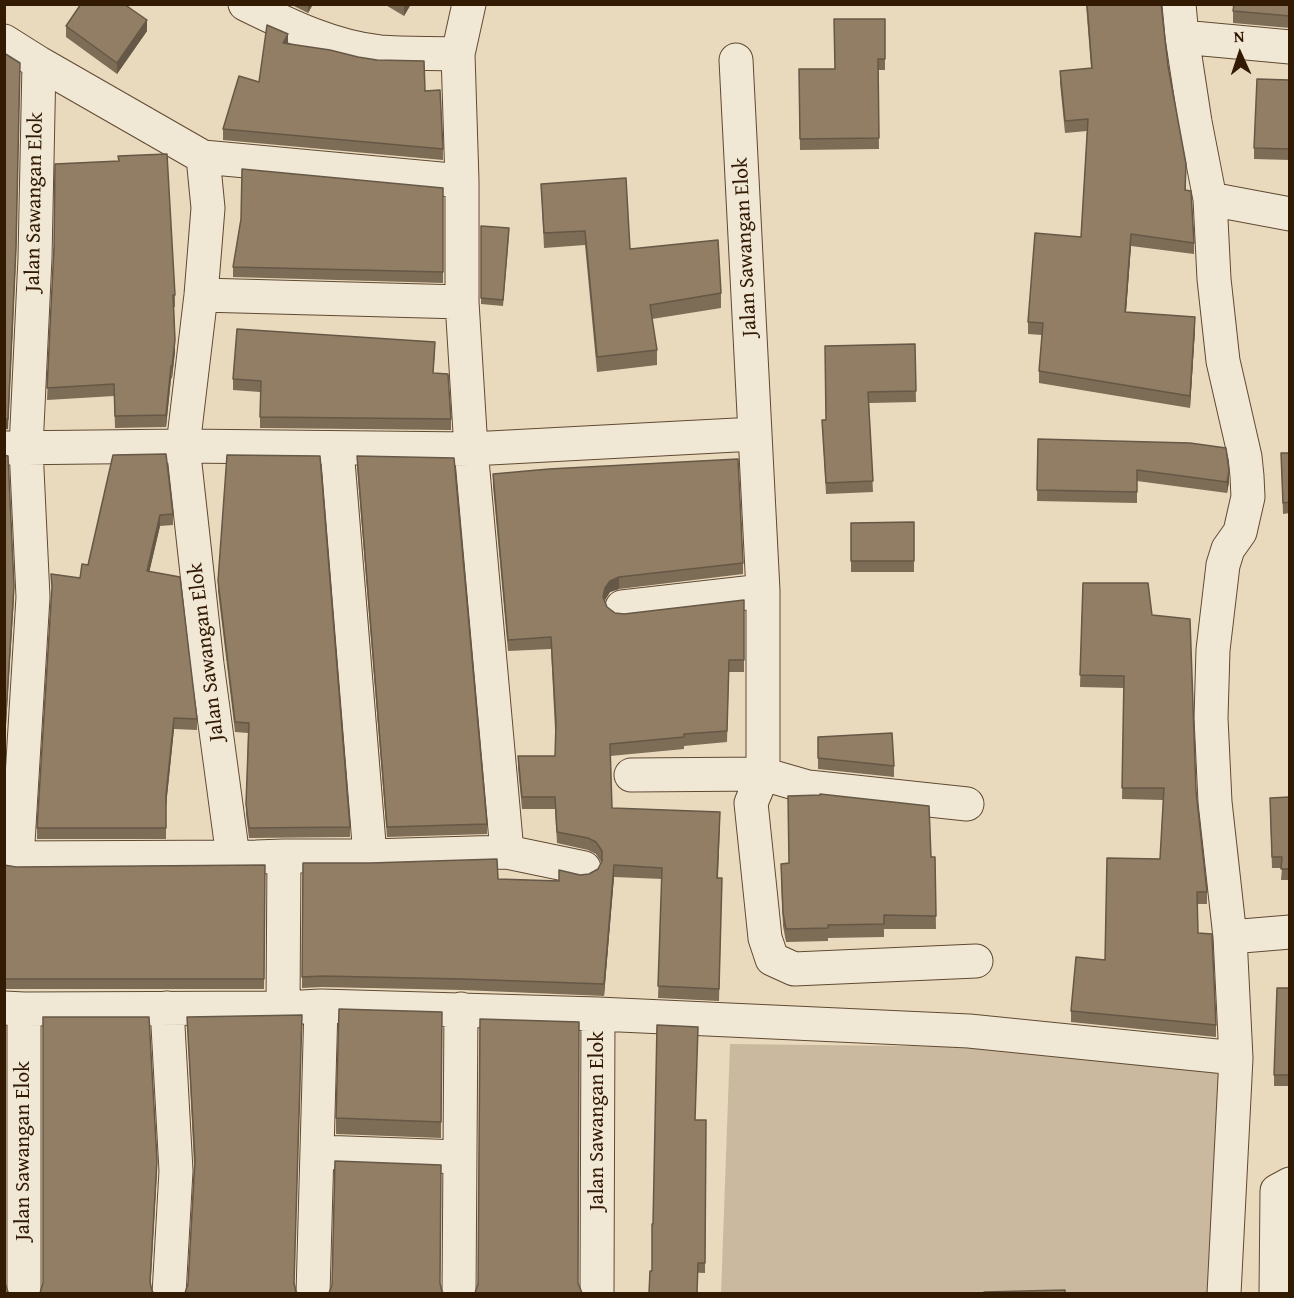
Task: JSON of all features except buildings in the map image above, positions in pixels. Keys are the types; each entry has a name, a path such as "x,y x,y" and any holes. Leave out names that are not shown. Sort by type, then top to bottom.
{"street":[{"path":"246,4 302,32 341,44 378,51 459,54"},
{"path":"469,4 459,54 462,302 471,449 507,852"},
{"path":"1179,4 1195,123 1210,199 1214,279 1223,361 1245,457 1248,497 1240,532 1228,549 1223,565 1213,650 1211,718 1215,802 1230,937 1236,1058 1224,1293"},
{"path":"1182,37 1290,47"},
{"path":"4,41 202,157 462,181"},
{"name":"Jalan Sawangan Elok","path":"736,60 764,591 763,774 751,803 765,938 772,959 794,969 976,961"},
{"name":"Jalan Sawangan Elok","path":"39,63 35,258 15,448 33,597 11,859 370,856 507,852 584,868"},
{"name":"Jalan Sawangan Elok","path":"202,157 208,208 201,296 183,446 207,664 233,857"},
{"path":"1210,199 1290,214"},
{"path":"201,296 462,302"},
{"path":"15,448 183,446 471,449 755,434"},
{"path":"337,449 370,856"},
{"path":"622,607 764,591"},
{"path":"632,775 763,774 808,788 967,804"},
{"path":"283,1008 284,856"},
{"path":"1230,937 1290,932"},
{"path":"313,1293 321,1006"},
{"name":"Jalan Sawangan Elok","path":"24,1293 14,1008 321,1006 598,1014 597,1293"},
{"path":"167,1008 176,1171 169,1293"},
{"path":"459,1293 461,1009"},
{"path":"598,1014 969,1031 1236,1058"},
{"path":"318,1152 460,1158"},
{"path":"1276,1293 1277,1191 1290,1184"}],"shaded area":[{"path":"730,1044 992,1047 1238,1073 1234,1293 721,1294"}]}
